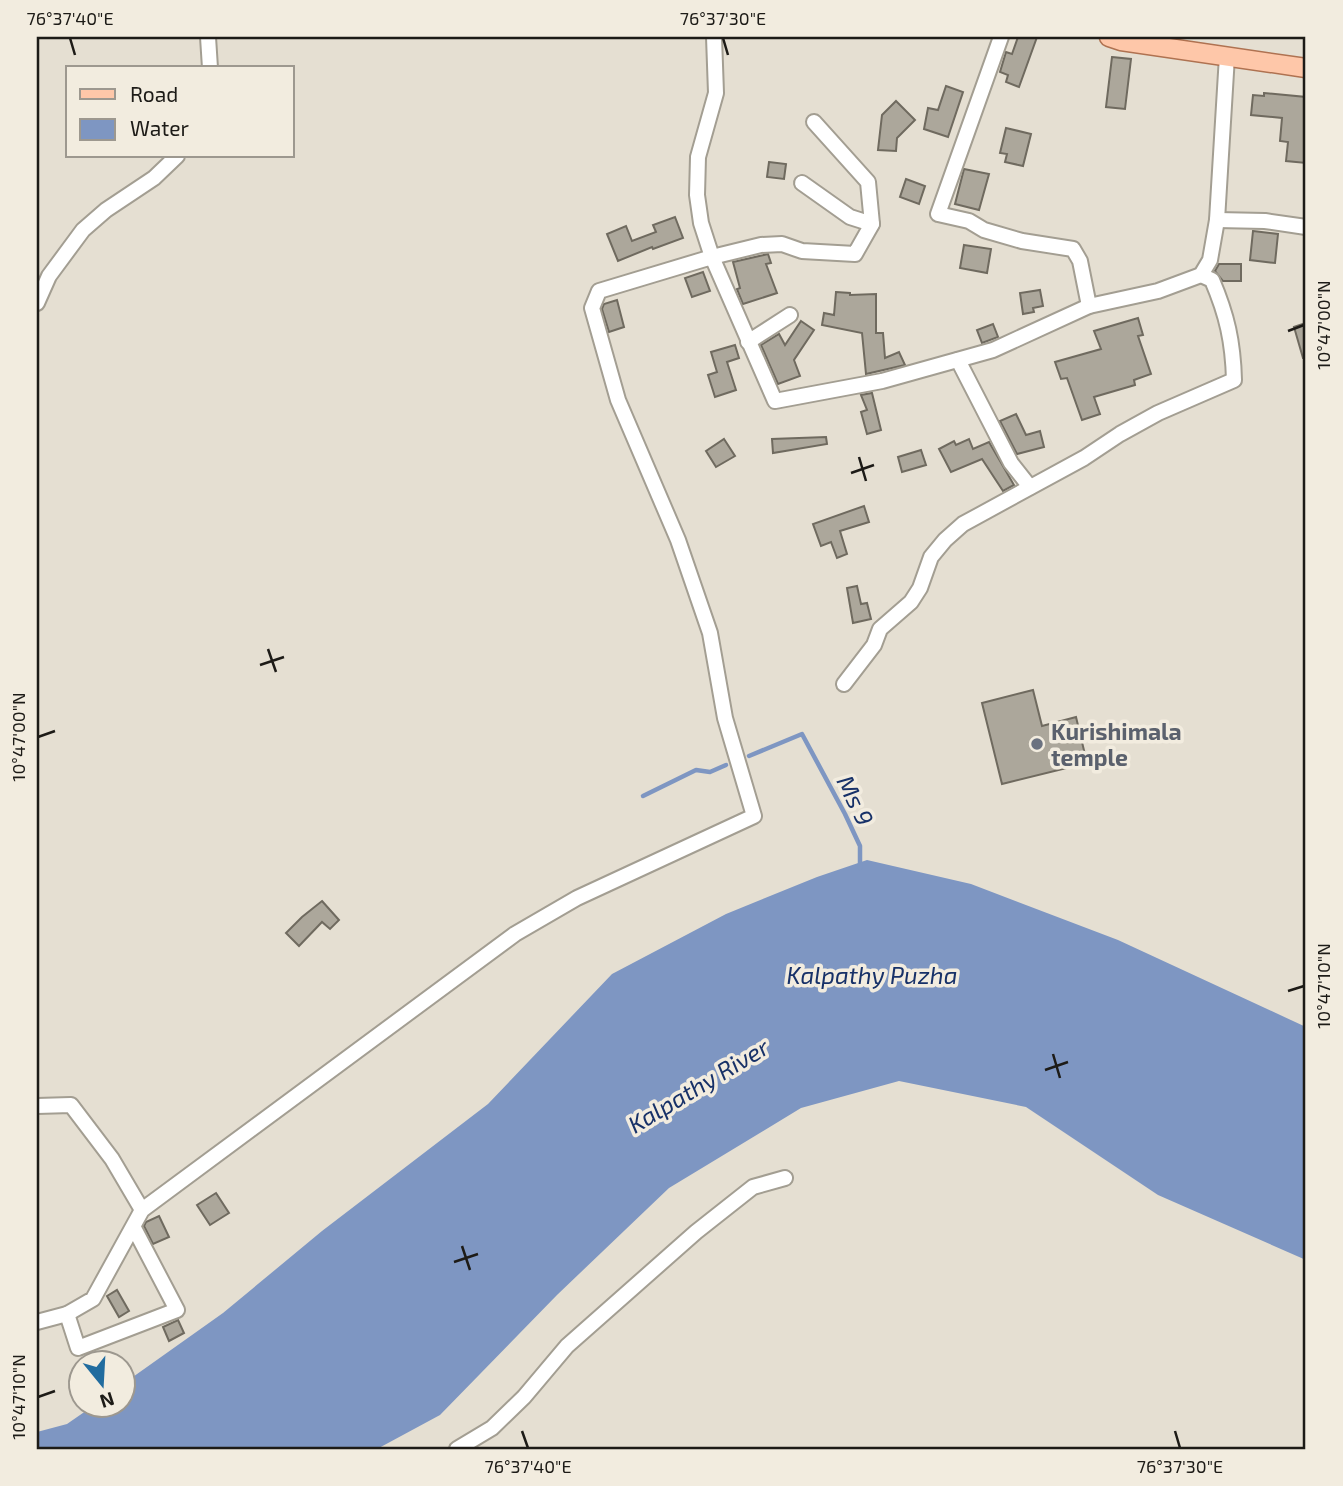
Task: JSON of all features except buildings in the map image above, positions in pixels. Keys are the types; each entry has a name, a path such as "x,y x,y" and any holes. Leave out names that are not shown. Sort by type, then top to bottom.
{"main road":[{"path":"1109,37 1306,68"}],"street":[{"path":"208,37 210,66"},
{"path":"714,37 716,93 698,157 697,195 701,223 712,257 775,401 881,381 992,350 1088,306 1158,291 1201,275 1210,260 1217,220 1227,56"},
{"path":"1001,37 938,214 969,221 984,230 1022,241 1073,249 1080,261 1088,306"},
{"path":"37,1321 67,1314 93,1299 142,1210 515,934 578,898 754,816 725,718 710,633 678,540 618,400 592,308 599,291 761,245 782,244 802,251 855,254 872,224 868,182 814,122"},
{"path":"37,303 48,276 83,230 106,209 154,178 175,158"},
{"path":"802,183 850,217 872,224"},
{"path":"1217,220 1265,221 1306,227"},
{"path":"844,684 873,645 880,629 911,602 920,588 931,557 963,524 1158,414 1234,380 1233,347 1226,313 1212,280 1201,275"},
{"path":"748,342 790,315"},
{"path":"958,360 1011,463 1030,487"},
{"path":"37,1106 71,1105 112,1159 142,1210"},
{"path":"457,1449 492,1428 524,1397 567,1346 696,1232 753,1187 785,1178"},
{"path":"67,1314 78,1348 177,1310 134,1228"}],"water":[{"name":"Kalpathy Puzha","path":"867,860 971,884 1118,940 1306,1027 1306,1260 1158,1195 1026,1107 899,1081 801,1108 669,1188 557,1295 440,1415 377,1449 37,1449 37,1432 73,1420 136,1420 136,1375 223,1313 322,1231 488,1104 612,974 726,914"}],"waterway":[{"name":"Ms 9","path":"749,756 802,734 860,846 860,868"},
{"name":"Ms 9","path":"643,796 696,770 710,772 726,765"}],"place":[{"name":"Kurishimala temple","path":"1037,744"}],"water label":[{"name":"Kalpathy River","path":"698,1085"}]}
